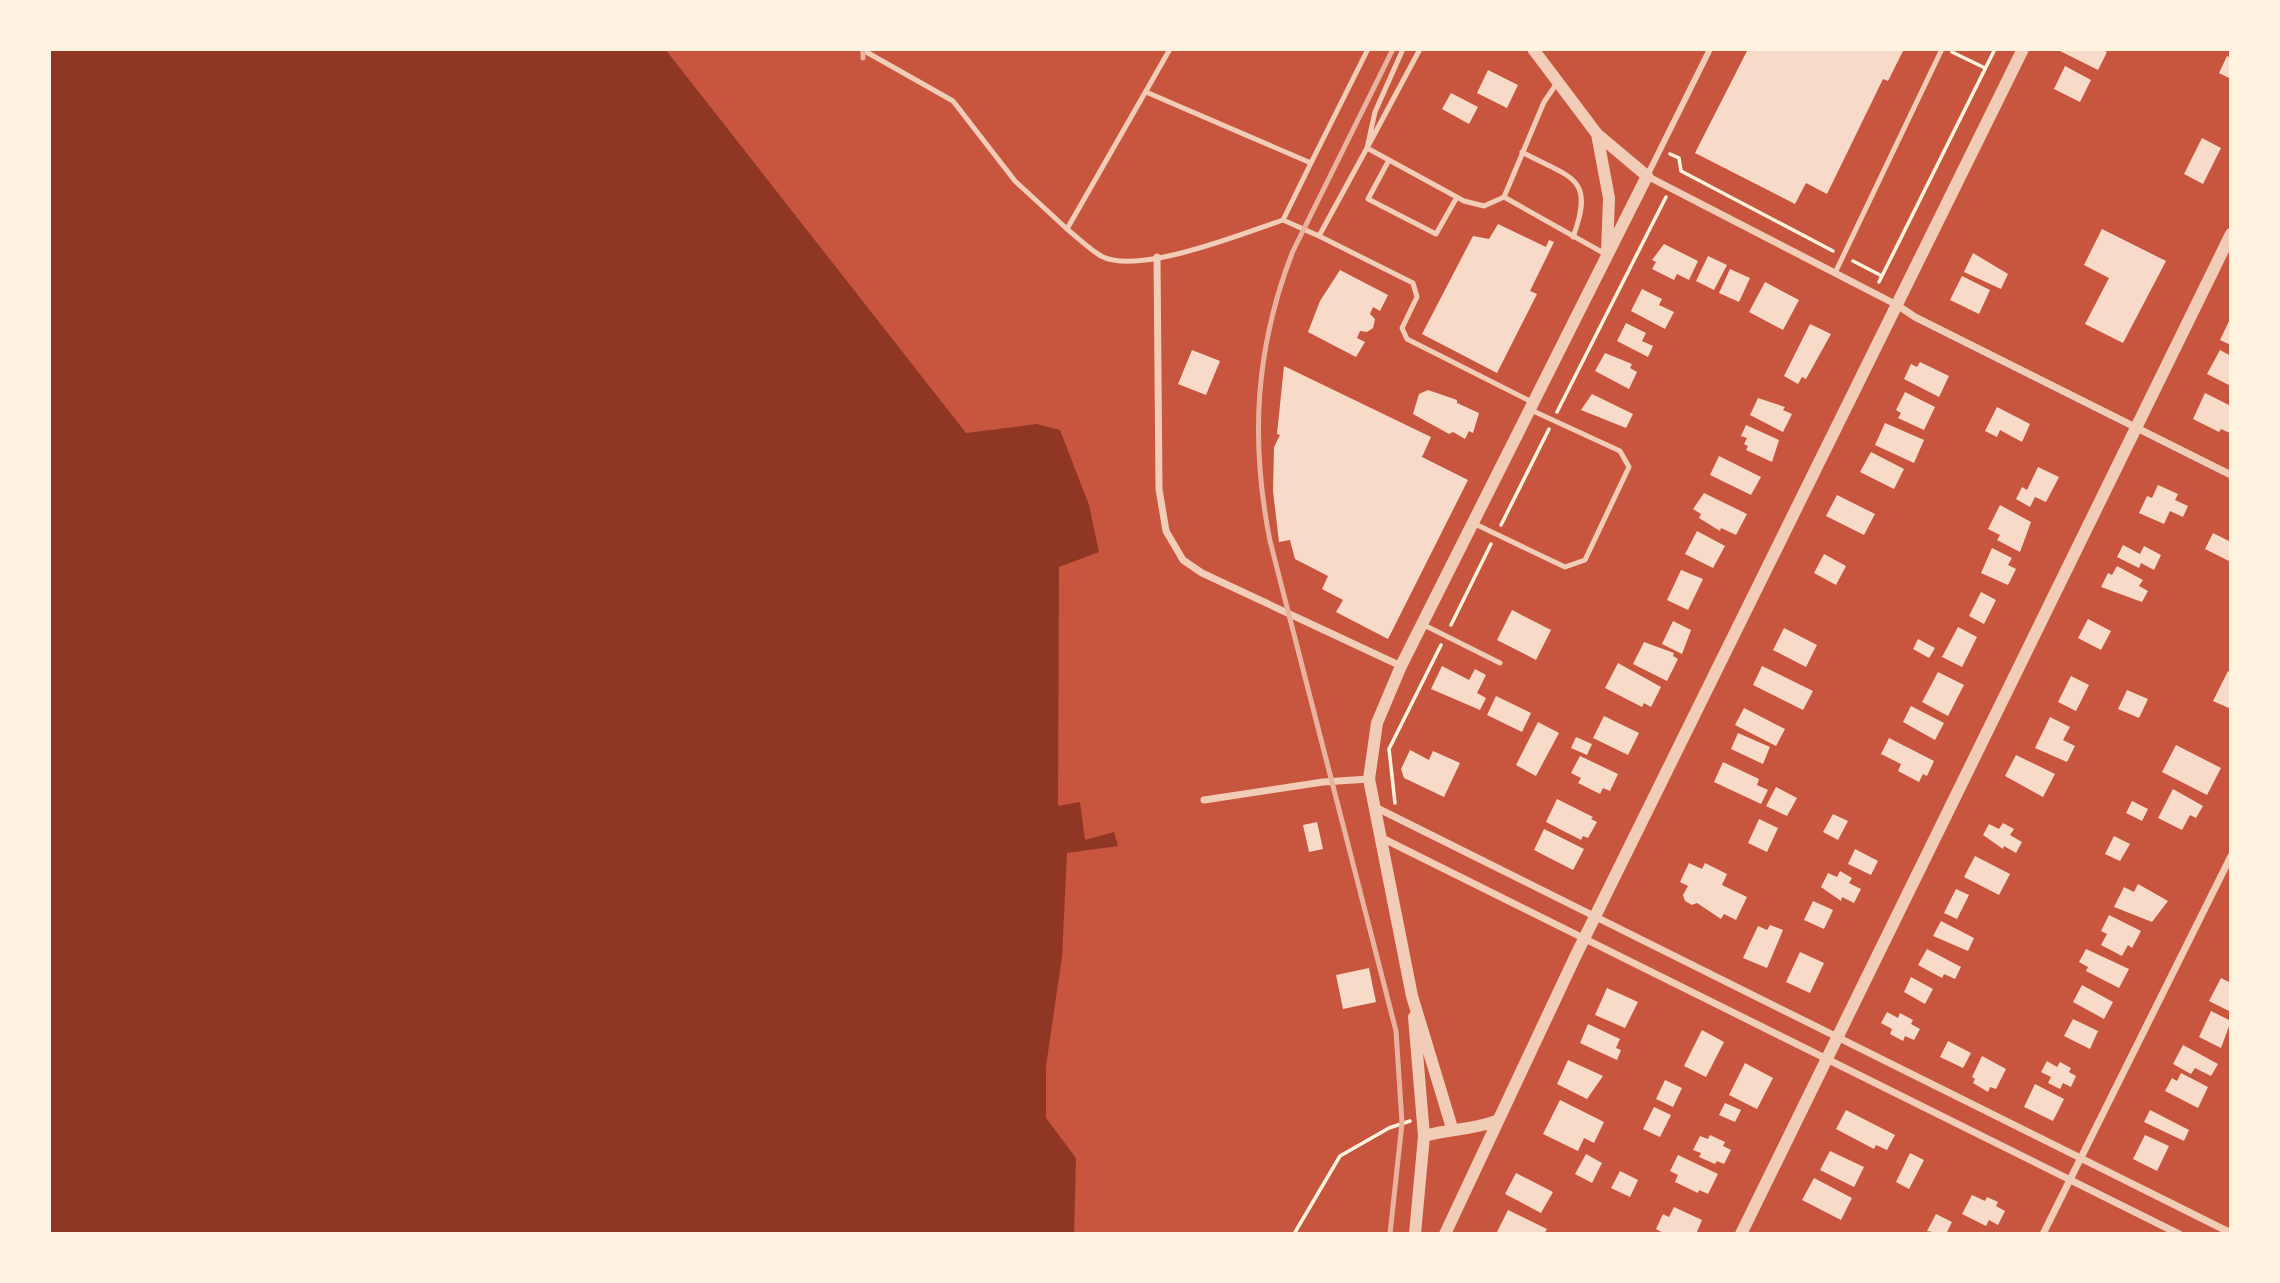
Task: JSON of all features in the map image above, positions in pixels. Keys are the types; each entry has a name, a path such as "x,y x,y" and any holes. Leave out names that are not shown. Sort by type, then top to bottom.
{"street":[{"path":"1533,49 1597,134 1647,176 1897,304 1915,317 2231,475"},
{"path":"1452,1128 1412,996 1369,779 1377,723 1401,666 1472,522 1710,49"},
{"path":"1445,1234 1496,1121 2023,49"},
{"path":"1597,134 1609,198 1606,254"},
{"path":"1741,1234 2231,234"},
{"path":"1157,257 1159,489 1166,531 1184,559 1202,573 1401,666"},
{"path":"1204,800 1323,782 1369,779"},
{"path":"1375,807 2231,1233"},
{"path":"1381,838 2179,1234"},
{"path":"2043,1234 2231,856"},
{"path":"1412,996 1424,1136 1415,1234"},
{"path":"1424,1136 1452,1128 1474,1129 1496,1121"}],"lane":[{"path":"861,49 953,101 1015,181 1102,257 1129,260 1172,256 1283,220 1413,283 1417,297 1402,328 1407,340 1530,405 1553,420 1620,452 1629,467 1585,560 1565,567 1472,522"},
{"path":"1067,229 1170,49"},
{"path":"1283,220 1368,49"},
{"path":"1367,148 1375,112 1404,49"},
{"path":"1319,236 1420,49"},
{"path":"1835,273 1941,49"},
{"path":"1367,148 1457,197 1484,206 1504,197 1544,102 1557,83"},
{"path":"1146,92 1311,163"},
{"path":"1522,152 1576,181 1584,193 1582,214 1573,237"},
{"path":"1389,160 1368,199 1436,234 1457,197"},
{"path":"1504,197 1606,254"},
{"path":"1422,624 1500,663"}],"path":[{"path":"1947,49 1985,68"},
{"path":"1681,171 1882,276 1995,49"},
{"path":"1396,819 1389,749 1681,171 1679,158 1660,149"},
{"path":"1294,1234 1340,1156 1388,1128 1413,1120"}],"shaded area":[{"path":"49,49 665,49 966,433 1037,424 1060,430 1089,505 1099,552 1059,567 1058,806 1080,802 1085,840 1114,832 1118,846 1067,853 1062,957 1046,1066 1046,1118 1076,1158 1074,1234 49,1234"}],"building":[{"path":"1748,49 1904,49 1888,81 1883,79 1827,194 1806,183 1795,204 1695,153"},
{"path":"2100,49 2107,52 2098,70 2060,51"},
{"path":"2227,56 2231,58 2231,79 2219,73"},
{"path":"2065,66 2091,80 2080,102 2054,89"},
{"path":"1488,70 1518,85 1507,108 1477,93"},
{"path":"1451,93 1478,107 1469,124 1442,109"},
{"path":"2202,138 2221,148 2203,184 2184,174"},
{"path":"1498,224 1546,247 1549,240 1554,242 1530,291 1537,294 1497,373 1422,334 1473,236 1489,239"},
{"path":"2102,229 2166,261 2123,343 2085,324 2109,278 2084,265"},
{"path":"1664,244 1698,261 1689,280 1677,274 1674,280 1652,269 1656,262 1652,260"},
{"path":"1973,253 2008,274 2001,289 1964,272"},
{"path":"1708,256 1727,265 1714,290 1696,281"},
{"path":"1730,269 1750,278 1739,302 1719,293"},
{"path":"1340,270 1388,295 1380,311 1373,307 1370,314 1375,319 1373,328 1367,332 1360,331 1357,338 1365,342 1356,357 1308,332 1320,301"},
{"path":"1962,276 1990,290 1979,314 1950,300"},
{"path":"1765,282 1799,300 1783,330 1749,312"},
{"path":"1642,289 1662,299 1659,305 1674,312 1665,329 1631,311"},
{"path":"2231,317 2231,345 2220,340"},
{"path":"1626,323 1646,333 1642,341 1653,346 1648,357 1617,341"},
{"path":"1810,324 1831,334 1806,379 1802,377 1798,384 1784,376"},
{"path":"1192,350 1220,361 1206,395 1178,384"},
{"path":"2220,350 2231,356 2231,386 2207,374"},
{"path":"1605,353 1632,364 1630,368 1637,372 1629,389 1595,371"},
{"path":"1920,362 1949,376 1939,397 1904,379 1911,364 1917,367"},
{"path":"1284,366 1431,437 1422,457 1468,480 1388,639 1336,612 1343,600 1322,589 1328,576 1295,559 1290,540 1279,542 1273,491 1274,447 1280,435 1277,434"},
{"path":"1428,390 1457,400 1457,403 1479,413 1473,433 1469,431 1465,439 1453,432 1449,434 1413,414 1419,394"},
{"path":"1905,392 1935,407 1924,430 1898,418 1901,413 1896,410"},
{"path":"2205,393 2231,406 2230,433 2221,429 2219,432 2193,419"},
{"path":"1592,394 1633,414 1626,428 1581,410"},
{"path":"1758,398 1785,407 1783,410 1792,414 1783,432 1750,415"},
{"path":"1997,407 2030,424 2022,442 2000,430 1997,437 1985,431"},
{"path":"1885,423 1924,440 1914,463 1875,445"},
{"path":"1746,425 1779,440 1772,462 1746,450 1748,446 1744,444 1747,438 1741,436"},
{"path":"1871,452 1904,469 1894,489 1860,472"},
{"path":"1719,456 1761,477 1751,495 1710,475"},
{"path":"2038,467 2059,477 2046,502 2035,497 2030,507 2016,499 2022,487 2027,490"},
{"path":"2158,485 2178,494 2175,500 2188,506 2183,517 2170,511 2164,524 2139,513 2147,496 2152,498"},
{"path":"1704,493 1747,514 1736,535 1721,528 1720,531 1699,518 1701,514 1693,509"},
{"path":"1837,495 1875,514 1864,535 1826,516"},
{"path":"2000,505 2031,522 2020,552 1997,540 2000,535 1988,529"},
{"path":"1697,531 1725,546 1713,568 1685,554"},
{"path":"2213,533 2231,542 2231,562 2205,549"},
{"path":"2123,545 2140,554 2144,546 2161,555 2154,570 2141,563 2139,568 2117,557"},
{"path":"1992,548 2012,558 2008,565 2016,569 2008,585 1981,573"},
{"path":"1824,554 1846,566 1836,585 1814,573"},
{"path":"2117,566 2143,580 2139,586 2148,591 2142,602 2101,587 2108,573 2112,575"},
{"path":"1681,570 1703,579 1688,610 1667,600"},
{"path":"1981,592 1996,600 1984,624 1969,616"},
{"path":"1512,610 1551,630 1536,660 1497,640"},
{"path":"2088,619 2111,631 2101,650 2078,638"},
{"path":"1673,621 1691,630 1682,654 1662,644"},
{"path":"1958,627 1977,637 1962,667 1942,657"},
{"path":"1784,628 1817,645 1806,667 1773,650"},
{"path":"1918,639 1935,648 1929,658 1913,649"},
{"path":"1644,642 1674,653 1673,656 1678,659 1667,681 1633,664"},
{"path":"1618,663 1661,687 1651,707 1644,703 1642,707 1605,688"},
{"path":"1442,666 1469,680 1475,669 1486,675 1477,693 1486,698 1480,710 1431,689"},
{"path":"1762,666 1813,691 1803,710 1753,685"},
{"path":"2228,671 2231,673 2231,709 2213,701"},
{"path":"1938,672 1964,685 1948,716 1922,702"},
{"path":"2071,676 2089,685 2076,711 2058,702"},
{"path":"2127,690 2148,699 2139,718 2118,709"},
{"path":"1496,696 1531,713 1522,732 1487,715"},
{"path":"1911,706 1944,723 1935,740 1903,722"},
{"path":"1744,708 1785,729 1776,746 1735,725"},
{"path":"1604,716 1639,733 1628,755 1593,738"},
{"path":"2050,717 2070,727 2063,740 2075,746 2067,762 2035,748"},
{"path":"1538,722 1559,733 1536,776 1516,765"},
{"path":"1738,733 1770,747 1763,764 1731,749"},
{"path":"1576,737 1592,744 1587,755 1571,748"},
{"path":"1889,738 1934,761 1927,776 1923,774 1919,782 1898,771 1901,764 1881,754"},
{"path":"2176,745 2221,768 2207,795 2162,772"},
{"path":"1410,750 1429,760 1433,751 1460,763 1444,797 1404,778 1401,769"},
{"path":"2016,755 2055,774 2043,797 2005,776"},
{"path":"1580,756 1618,774 1610,791 1603,788 1600,794 1578,783 1581,778 1571,773"},
{"path":"1723,762 1759,779 1757,785 1768,790 1761,804 1714,782"},
{"path":"1776,787 1797,798 1787,816 1766,806"},
{"path":"2173,789 2203,806 2196,818 2190,815 2182,830 2158,818"},
{"path":"1557,799 1593,817 1591,819 1597,822 1588,838 1583,836 1581,840 1546,822"},
{"path":"2132,801 2148,809 2142,821 2126,813"},
{"path":"1833,814 1848,821 1838,840 1823,832"},
{"path":"1759,819 1778,828 1767,852 1748,843"},
{"path":"1317,822 1323,849 1309,852 1303,825"},
{"path":"2003,823 2014,829 2010,835 2022,842 2016,853 2004,846 2003,849 1983,835 1989,824 1999,829"},
{"path":"1544,829 1584,849 1573,870 1534,850"},
{"path":"2114,836 2130,844 2120,861 2105,854"},
{"path":"1855,849 1878,861 1871,875 1848,864"},
{"path":"1975,856 2010,874 1999,895 1964,877"},
{"path":"1689,863 1702,869 1705,863 1727,874 1722,885 1747,897 1736,920 1724,914 1721,919 1697,903 1692,905 1685,901 1683,895 1688,886 1680,882"},
{"path":"1840,871 1852,878 1849,883 1861,889 1854,903 1842,897 1841,901 1821,887 1828,873 1837,877"},
{"path":"2138,884 2168,901 2152,922 2114,907 2124,887 2134,892"},
{"path":"1956,889 1969,895 1957,919 1944,913"},
{"path":"1813,901 1833,910 1824,929 1804,920"},
{"path":"2109,915 2141,931 2132,948 2128,945 2122,956 2101,945 2107,934 2101,931"},
{"path":"1941,921 1974,938 1968,951 1933,936"},
{"path":"1770,925 1783,930 1767,968 1743,958 1758,926 1767,930"},
{"path":"1927,949 1961,967 1955,979 1944,974 1942,978 1918,965"},
{"path":"2086,949 2129,969 2119,988 2086,971 2088,967 2079,962"},
{"path":"1800,952 1824,963 1810,993 1786,982"},
{"path":"1369,968 1376,1002 1343,1009 1336,975"},
{"path":"1911,977 1933,989 1925,1004 1904,992"},
{"path":"2221,978 2231,983 2231,1012 2209,1001"},
{"path":"2082,985 2113,1002 2104,1019 2073,1002"},
{"path":"1607,988 1638,1002 1625,1028 1595,1015"},
{"path":"2211,1011 2231,1021 2221,1048 2199,1037"},
{"path":"1887,1012 1898,1018 1900,1013 1913,1020 1911,1024 1920,1029 1914,1040 1905,1036 1903,1041 1890,1034 1892,1029 1881,1023"},
{"path":"2073,1019 2098,1031 2090,1049 2064,1036"},
{"path":"1588,1024 1620,1039 1616,1048 1621,1050 1617,1060 1580,1043"},
{"path":"1702,1030 1724,1042 1706,1077 1684,1066"},
{"path":"1948,1041 1971,1053 1963,1068 1940,1057"},
{"path":"2183,1045 2218,1064 2211,1076 2195,1068 2191,1074 2173,1064"},
{"path":"1982,1056 2006,1069 1996,1089 1990,1087 1988,1092 1973,1083 1975,1079 1972,1077"},
{"path":"1568,1060 1603,1076 1587,1099 1557,1084"},
{"path":"2047,1061 2057,1067 2060,1062 2071,1068 2069,1072 2076,1076 2071,1087 2063,1083 2060,1089 2048,1083 2051,1077 2041,1072"},
{"path":"1745,1063 1773,1078 1757,1109 1729,1095"},
{"path":"2181,1073 2208,1087 2198,1108 2165,1091 2172,1078 2177,1081"},
{"path":"1665,1080 1682,1088 1673,1107 1656,1099"},
{"path":"2035,1084 2064,1099 2053,1121 2024,1107"},
{"path":"1560,1100 1604,1122 1594,1143 1584,1138 1578,1151 1543,1134"},
{"path":"1725,1103 1741,1110 1735,1122 1719,1115"},
{"path":"1654,1107 1671,1115 1660,1137 1643,1129"},
{"path":"1846,1110 1895,1135 1887,1150 1876,1145 1874,1149 1836,1129"},
{"path":"2150,1110 2189,1130 2184,1141 2144,1122"},
{"path":"1710,1135 1725,1142 1723,1146 1731,1150 1724,1164 1717,1161 1715,1164 1699,1157 1701,1153 1693,1150 1700,1136 1708,1139"},
{"path":"2145,1135 2169,1146 2157,1171 2133,1159"},
{"path":"1830,1151 1864,1167 1854,1187 1820,1170"},
{"path":"1910,1153 1924,1160 1909,1189 1896,1182"},
{"path":"1586,1154 1602,1163 1592,1183 1575,1174"},
{"path":"1678,1155 1718,1174 1708,1194 1699,1190 1698,1193 1675,1182 1678,1175 1670,1171"},
{"path":"1620,1171 1638,1180 1630,1197 1611,1188"},
{"path":"1516,1173 1553,1192 1541,1213 1505,1194"},
{"path":"1814,1178 1852,1198 1841,1220 1802,1200"},
{"path":"1972,1195 1985,1201 1987,1197 1998,1202 1996,1206 2005,1211 1998,1225 1989,1220 1986,1226 1962,1214"},
{"path":"1674,1207 1702,1220 1696,1234 1665,1234 1656,1229 1663,1214 1669,1217"},
{"path":"1508,1210 1547,1229 1544,1234 1496,1234"},
{"path":"1936,1214 1952,1222 1946,1234 1927,1231"}],"railway":[{"path":"863,49 863,58"},
{"path":"1390,1234 1402,1123 1396,1031 1270,541 1258,430 1264,359 1280,287 1293,251 1393,49"}]}
